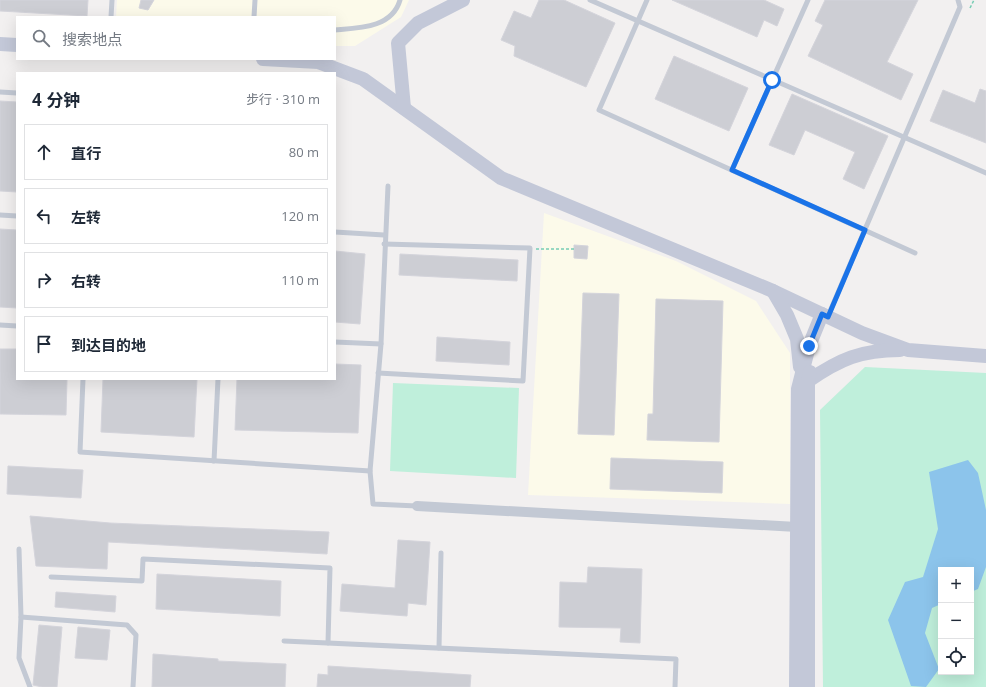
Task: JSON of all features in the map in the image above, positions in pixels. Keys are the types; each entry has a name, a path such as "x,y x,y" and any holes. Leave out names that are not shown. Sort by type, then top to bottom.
{"street":[{"path":"404,108 398,43 418,23 463,0"},
{"path":"0,44 16,45"},
{"path":"289,60 309,60 318,62 363,79 501,178 773,291 862,333 908,350"},
{"path":"773,291 787,315 797,339 805,378 808,687"},
{"path":"796,687 798,389 805,378 827,316"},
{"path":"805,378 832,364 861,354 908,350 986,356"},
{"path":"417,506 797,527"}],"lane":[{"path":"111,16 112,0"},
{"path":"254,16 255,0"},
{"path":"336,30 362,28 384,21 398,6 400,0"},
{"path":"590,0 986,173"},
{"path":"647,0 600,110 915,253"},
{"path":"732,170 808,0"},
{"path":"827,316 960,7 958,0"},
{"path":"0,92 16,93"},
{"path":"388,186 384,235 381,344 370,471 372,504 417,506"},
{"path":"0,215 16,216"},
{"path":"336,232 384,235"},
{"path":"378,373 523,381 530,248 384,244"},
{"path":"0,325 16,326"},
{"path":"336,342 381,344"},
{"path":"83,380 80,452 370,471"},
{"path":"214,461 218,380"},
{"path":"18,549 22,617 19,658 30,687"},
{"path":"439,648 441,553"},
{"path":"51,577 142,581 143,559 330,568 328,643"},
{"path":"22,617 127,625 136,635 133,687"},
{"path":"284,641 676,659 675,687"}],"path":[{"path":"970,8 974,0"},
{"path":"538,249 574,249"}],"shaded area":[{"path":"117,0 409,0 401,17 355,46 336,46 336,16 116,16"},
{"path":"544,213 676,261 756,301 790,353 790,504 528,495"}],"green space":[{"path":"865,367 986,373 986,687 823,687 820,410"},
{"path":"393,383 519,388 516,478 390,471"}],"water":[{"path":"968,460 978,473 986,510 986,567 978,589 974,591 974,567 938,567 938,605 932,608 925,633 938,666 938,670 926,687 911,686 888,620 905,582 923,577 938,529 929,472"}],"building":[{"path":"0,0 88,0 87,16 0,11"},
{"path":"141,0 154,0 148,10 139,8"},
{"path":"539,0 564,0 615,23 586,87 514,56 515,46 501,40 514,11 531,18"},
{"path":"672,0 764,0 784,9 777,26 764,20 757,37"},
{"path":"825,0 918,0 887,62 913,74 901,100 808,56 823,25 815,21"},
{"path":"674,56 748,88 729,131 655,99"},
{"path":"980,89 986,91 986,143 930,121 943,90 975,103"},
{"path":"792,94 888,136 864,189 843,179 855,152 805,130 794,155 769,145"},
{"path":"0,101 16,102 16,192 0,191"},
{"path":"0,229 16,230 16,308 0,307"},
{"path":"574,245 588,246 587,259 574,258"},
{"path":"336,251 365,254 360,324 336,322"},
{"path":"400,254 518,260 517,281 399,275"},
{"path":"583,293 619,294 614,435 578,434"},
{"path":"656,299 723,301 719,442 647,440 648,414 653,414"},
{"path":"437,337 510,342 509,365 436,361"},
{"path":"0,349 16,349 16,380 67,380 66,415 0,414"},
{"path":"336,364 361,365 358,433 235,430 237,380 336,380"},
{"path":"103,380 197,380 194,437 101,432"},
{"path":"611,458 723,462 722,493 610,489"},
{"path":"8,466 83,470 81,498 7,494"},
{"path":"30,516 110,523 329,532 327,554 108,542 107,569 36,566"},
{"path":"398,540 430,542 426,605 408,603 407,616 340,611 342,584 395,588"},
{"path":"588,567 642,569 640,643 620,642 621,628 559,627 560,582 587,583"},
{"path":"157,574 281,581 280,616 156,609"},
{"path":"56,592 116,596 115,612 55,607"},
{"path":"39,625 62,627 57,687 42,687 33,685"},
{"path":"78,627 110,630 107,660 75,658"},
{"path":"153,654 218,659 218,661 286,664 285,687 152,687"},
{"path":"328,666 471,675 470,687 317,687 318,674 328,675"}],"route":[{"path":"772,80 732,170 865,230 828,317 822,314 809,346"}]}
